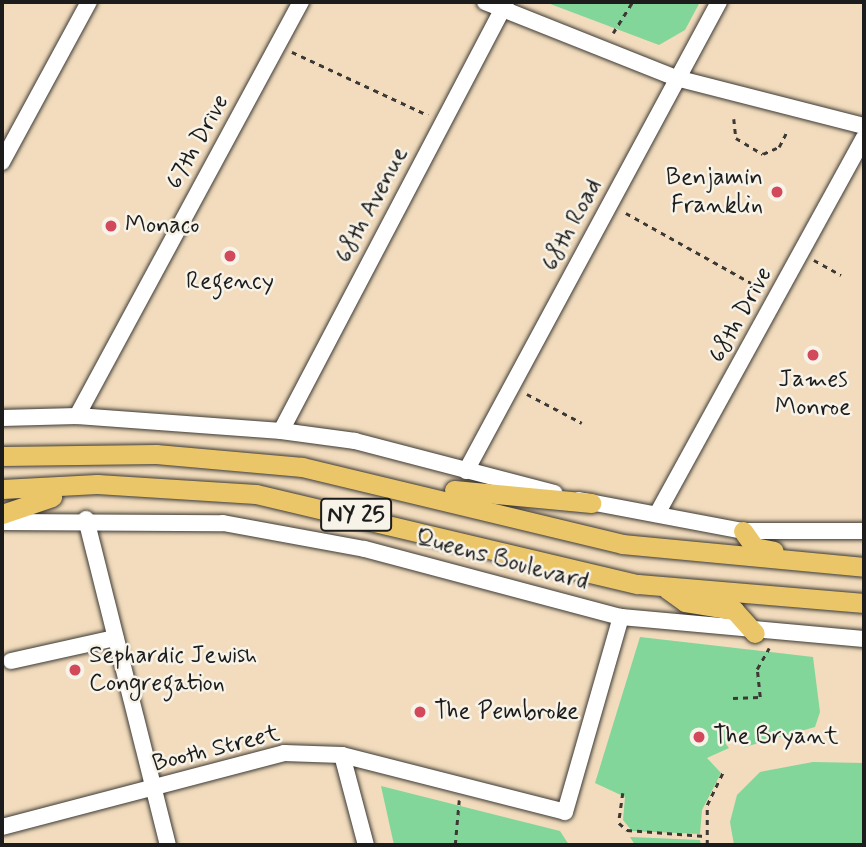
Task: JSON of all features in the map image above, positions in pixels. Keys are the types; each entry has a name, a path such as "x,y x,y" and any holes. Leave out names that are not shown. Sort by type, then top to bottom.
{"main road":[{"name":"Queens Boulevard","path":"2,456 156,454 302,467 415,489 622,544 864,567"},
{"name":"Queens Boulevard","path":"2,489 97,484 289,499 663,586 864,603"},
{"path":"2,514 28,501 97,484"},
{"path":"415,489 510,491 591,503"},
{"path":"743,531 754,548 796,553 818,564"},
{"path":"663,586 685,602 734,610 755,633"}],"street":[{"path":"2,162 89,2"},
{"name":"67th Drive","path":"76,415 301,2"},
{"path":"485,2 504,6 676,78 864,126"},
{"name":"68th Road","path":"466,471 719,2"},
{"name":"68th Avenue","path":"281,431 504,6"},
{"name":"68th Drive","path":"657,514 864,138"},
{"path":"2,418 76,415 281,431 355,441 591,503 743,531 864,528"},
{"path":"86,519 168,845"},
{"name":"Queens Boulevard","path":"2,522 86,519 223,523 351,546 621,617 755,633 864,639"},
{"name":"Booth Street","path":"2,827 284,753 342,755 565,812 621,617"},
{"path":"11,660 115,638"},
{"path":"342,755 366,845"}],"path":[{"path":"612,33 632,2"},
{"path":"648,2 668,2"},
{"path":"289,50 431,116"},
{"path":"734,119 736,138 764,154 779,147 787,131"},
{"path":"626,213 760,288"},
{"path":"811,259 841,275"},
{"path":"527,394 582,423"},
{"path":"733,698 760,697 757,669 769,648"},
{"path":"707,845 707,805 724,770"},
{"path":"622,793 619,823 633,834 705,836"},
{"path":"454,845 460,800"}],"green space":[{"path":"545,2 700,2 685,30 659,45"},
{"path":"640,637 813,657 820,712 815,727 745,747 734,735 725,743 729,748 707,758 721,773 702,810 700,834 632,831 623,820 625,797 595,783"},
{"path":"813,762 864,763 864,845 734,845 730,822 737,795 760,772"},
{"path":"381,786 560,831 569,845 394,845"},
{"path":"630,837 700,840 701,845 635,845"}],"place":[{"name":"Benjamin Franklin","path":"777,192"},
{"name":"Monaco","path":"111,226"},
{"name":"Regency","path":"230,256"},
{"name":"James Monroe","path":"813,355"},
{"name":"Sephardic Jewish Congregation","path":"75,670"},
{"name":"The Pembroke","path":"420,712"},
{"name":"The Bryant","path":"699,737"}]}
